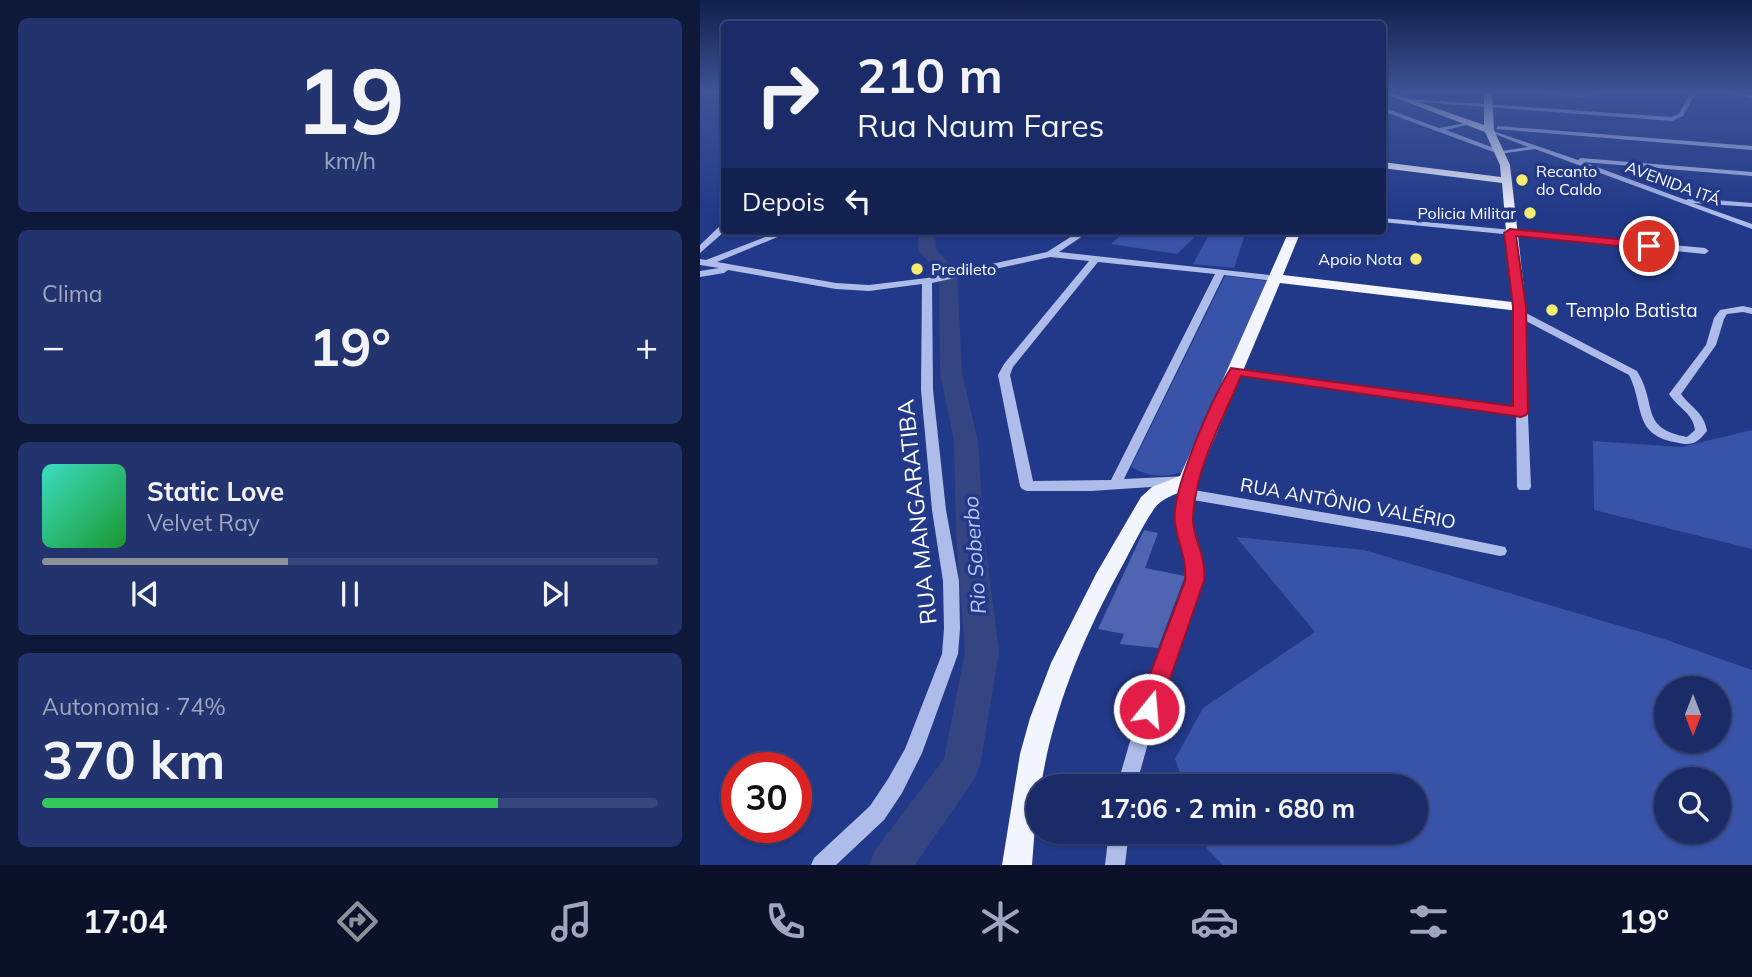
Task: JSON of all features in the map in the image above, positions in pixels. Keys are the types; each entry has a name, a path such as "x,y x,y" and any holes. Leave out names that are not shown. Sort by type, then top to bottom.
{"main road":[{"path":"1275,278 1519,310 1506,178 1501,153 1490,133"},
{"path":"1386,165 1506,178"},
{"path":"1017,865 1030,774 1043,718 1065,662 1142,493 1188,487 1293,235"}],"street":[{"path":"1448,133 1501,153 1524,146"},
{"name":"AVENIDA ITÁ","path":"1505,133 1524,146 1536,148 1752,227"},
{"path":"1537,133 1752,148"},
{"path":"1566,159 1752,174"},
{"path":"1679,200 1752,205"},
{"path":"1386,220 1705,251"},
{"path":"700,250 721,230"},
{"path":"704,262 777,235"},
{"path":"1050,254 1080,235"},
{"path":"704,262 719,268 853,288 933,280 1050,254 1275,278"},
{"path":"1096,258 1008,366 1004,376 1027,486 1115,485 1142,493"},
{"path":"700,274 719,268"},
{"path":"1115,485 1221,272"},
{"name":"RUA MANGARATIBA","path":"821,865 877,813 895,786 913,753 950,654 951,581 939,510 927,390 933,280"},
{"path":"1519,310 1633,373 1640,382 1648,424 1671,439 1689,441 1701,432 1701,422 1697,414 1678,400 1675,394 1711,345 1718,318 1724,312 1744,309 1752,311"},
{"path":"1519,310 1524,487"},
{"path":"1236,371 1521,412"},
{"path":"1129,774 1156,683 1195,581 1196,563 1184,522 1188,487"},
{"name":"RUA ANTÔNIO VALÉRIO","path":"1188,487 1500,551"},
{"path":"1115,865 1117,844"}],"shaded area":[{"path":"1121,235 1197,235 1177,254 1111,244"},
{"path":"1209,235 1245,235 1234,268 1193,264"},
{"path":"1225,276 1269,281 1183,472 1156,476 1131,467"},
{"path":"1752,430 1752,549 1594,510 1593,441 1682,447"},
{"path":"1236,537 1364,550 1664,639 1752,670 1752,865 1223,865 1205,844 1428,844 1428,774 1181,774 1175,759 1203,708 1315,632"}],"building":[{"path":"1144,530 1158,533 1145,568 1185,576 1158,648 1120,644 1124,634 1098,629"}],"waterway":[{"name":"Rio Soberbo","path":"890,865 961,766 982,652 970,532 966,441 951,373 948,271 927,251 927,235"}],"place":[{"name":"Recanto do Caldo","path":"1522,180"},
{"name":"Policia Militar","path":"1530,213"},
{"name":"Apoio Nota","path":"1416,259"},
{"name":"Predileto","path":"917,269"},
{"name":"Templo Batista","path":"1552,310"}],"route":[{"path":"1149,709 1176,627 1195,581 1196,563 1184,522 1188,480 1236,371 1521,412 1519,307 1510,233 1649,246"}]}
